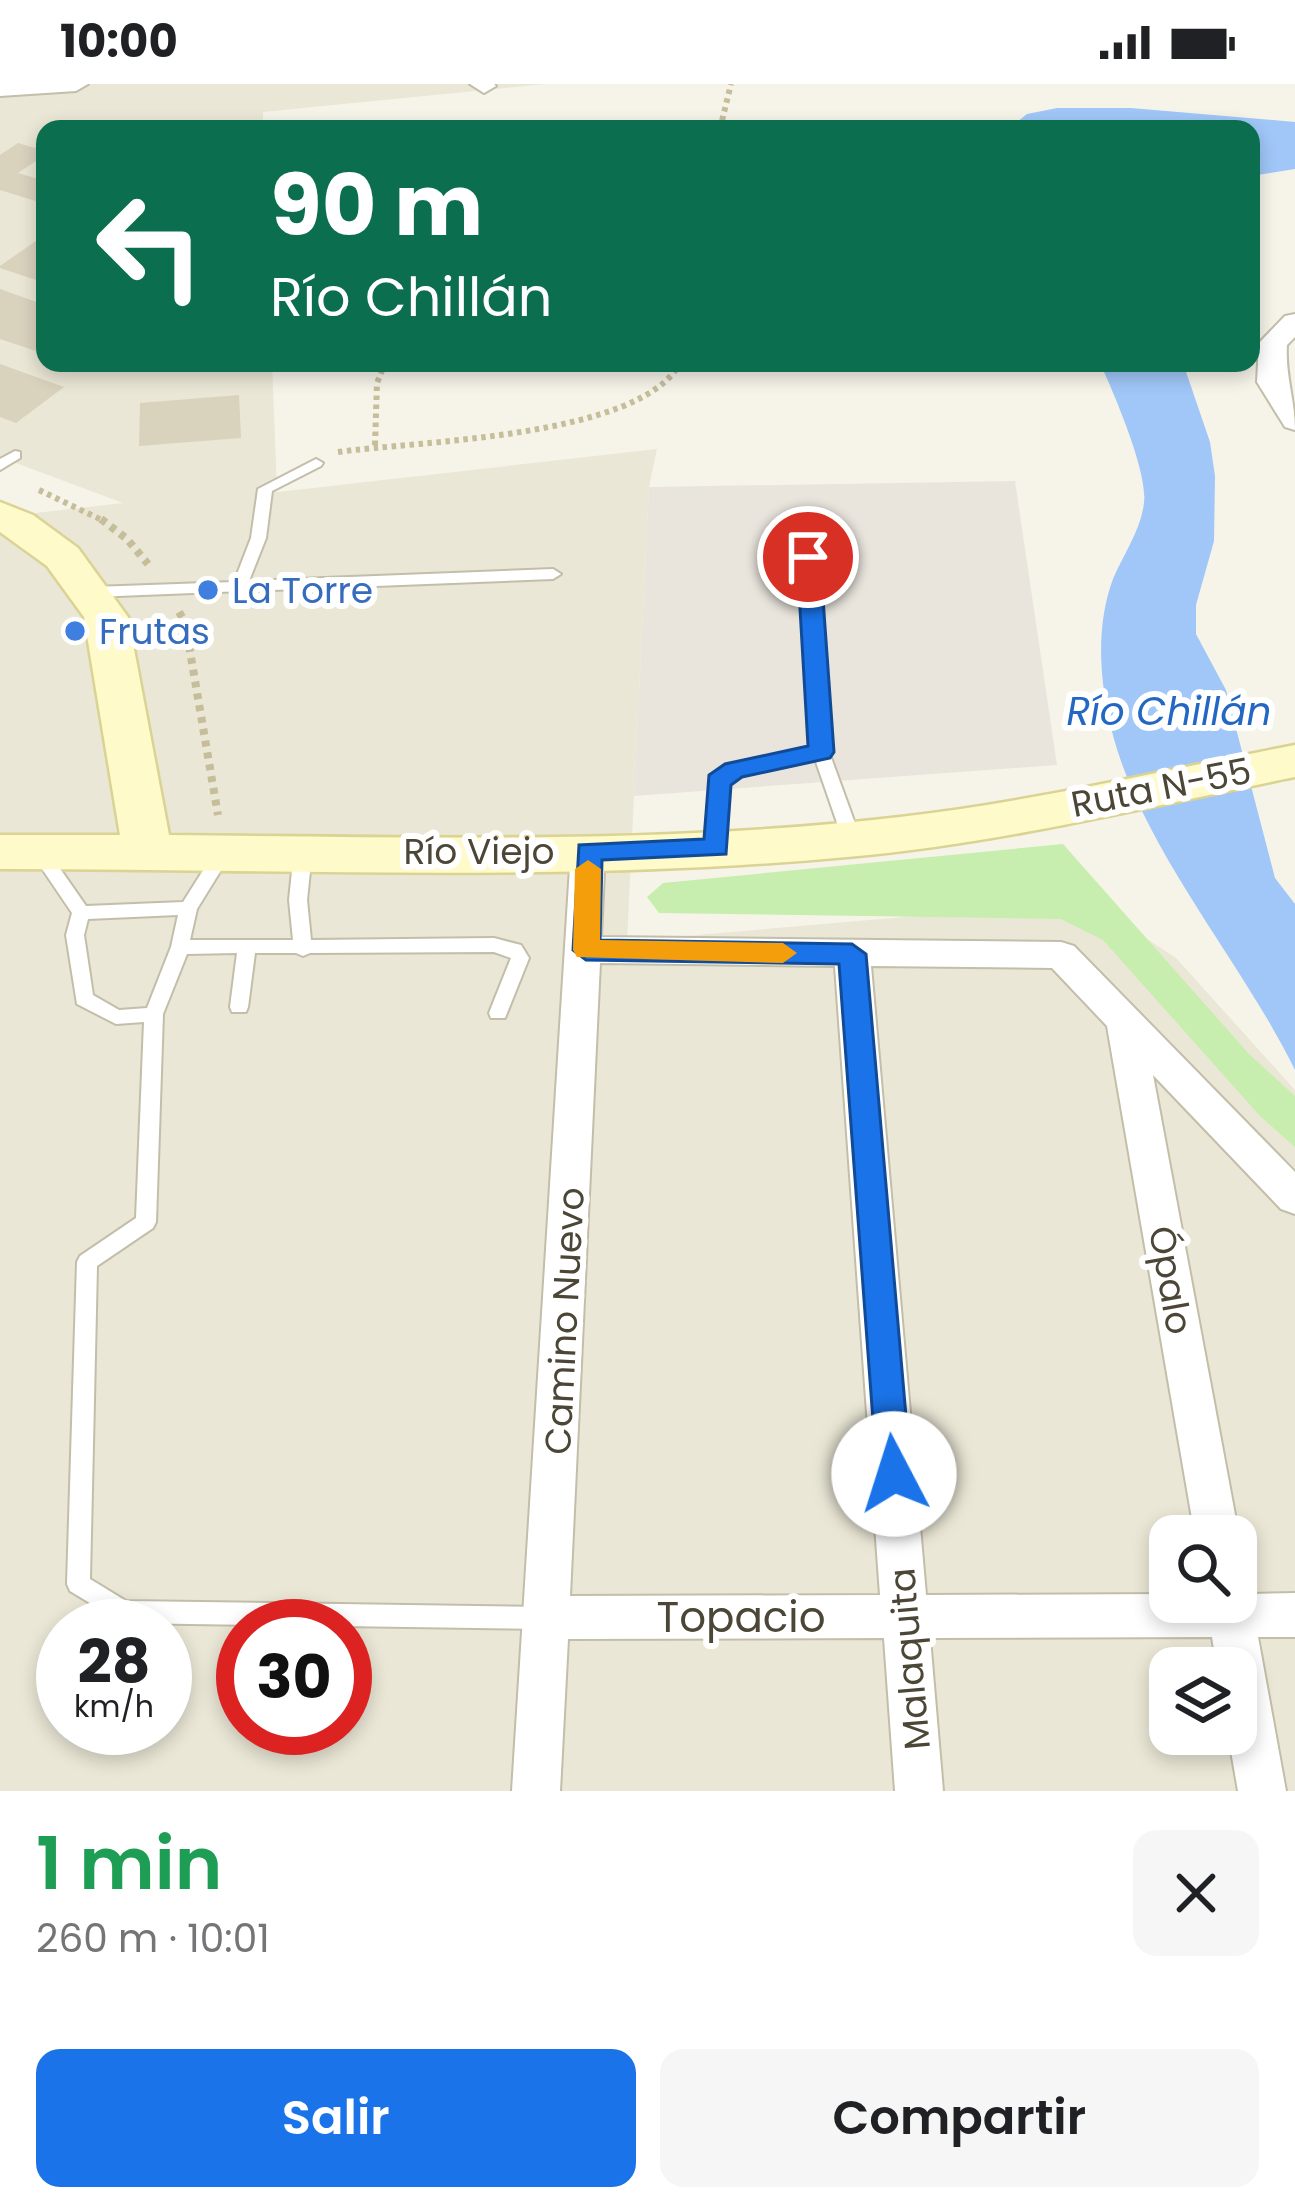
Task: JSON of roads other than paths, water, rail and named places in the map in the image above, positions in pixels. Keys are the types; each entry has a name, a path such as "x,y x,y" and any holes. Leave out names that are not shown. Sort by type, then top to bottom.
{"main road":[{"path":"0,515 55,548 93,592 114,644 148,852"},
{"name":"Ruta N-55","path":"1028,812 1295,761"},
{"name":"Río Viejo","path":"20,852 717,848 852,840 1028,812"}],"street":[{"path":"0,89 76,84"},
{"path":"1295,322 1273,344 1271,382 1295,422"},
{"name":"Camino Nuevo","path":"536,1791 589,851"},
{"path":"586,950 1061,955 1295,1198"},
{"name":"Malaquita","path":"852,954 920,1791"},
{"name":"Ópalo","path":"1125,1023 1213,1515"},
{"name":"Topacio","path":"547,1618 1149,1610"},
{"name":"Topacio","path":"1257,1611 1295,1615"},
{"path":"1233,1623 1262,1791"}],"lane":[{"path":"0,466 15,455"},
{"path":"240,584 254,562 265,489 316,463"},
{"path":"808,557 821,752 852,840"},
{"path":"93,592 553,574"},
{"path":"717,848 718,782 734,770 821,752"},
{"path":"20,852 81,914 188,908"},
{"path":"224,852 188,908 180,947 154,1014 146,1222 87,1262 78,1584 123,1612 547,1618"},
{"path":"302,852 298,900 303,949"},
{"path":"81,914 76,935 85,999 116,1017 154,1014"},
{"path":"180,947 494,944 515,950 520,958 498,1012"},
{"path":"239,1007 247,948"}],"water":[{"path":"1057,108 1131,108 1295,122 1295,169 1260,175 1260,120 1019,120"},
{"name":"Río Chillán","path":"1104,372 1186,372 1210,442 1215,476 1214,541 1196,605 1196,634 1226,690 1275,878 1295,904 1295,1070 1163,851 1121,760 1108,714 1102,629 1113,579 1140,522 1144,502 1141,472"}],"place":[{"name":"La Torre","path":"208,590"},
{"name":"Frutas","path":"75,631"}]}
